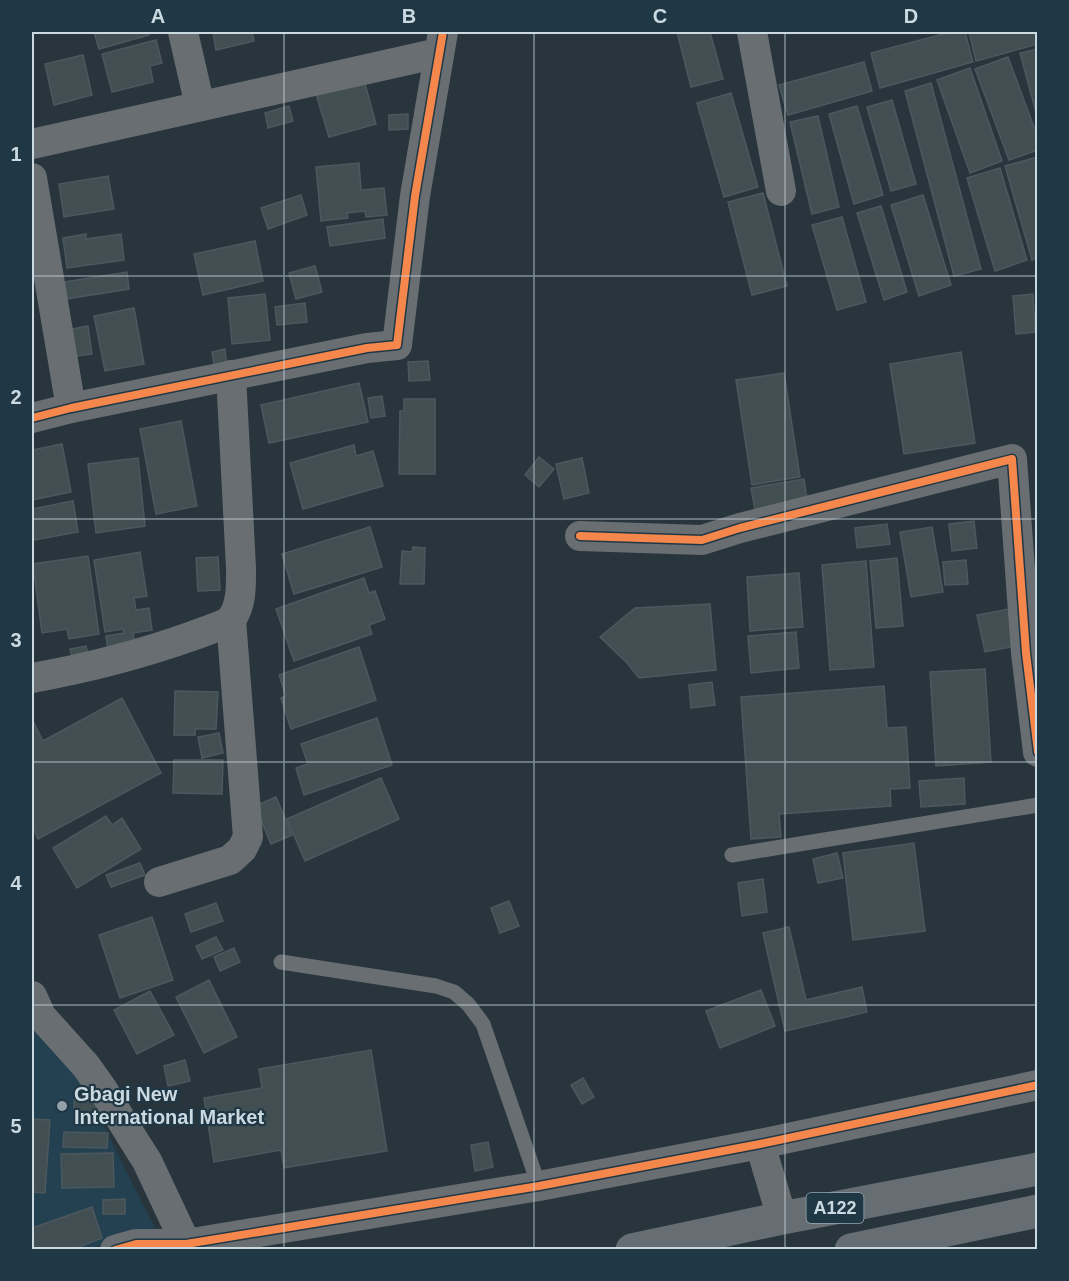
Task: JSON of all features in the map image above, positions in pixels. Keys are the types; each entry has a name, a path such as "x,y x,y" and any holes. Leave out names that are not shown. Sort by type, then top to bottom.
{"highway":[{"name":"A122","path":"632,1250 782,1218 1038,1169"},
{"name":"A122","path":"851,1250 928,1242 1038,1211"}],"street":[{"path":"183,32 200,106"},
{"path":"752,32 781,191"},
{"path":"32,144 200,106 441,42 415,196 397,345 367,348 231,375 32,418"},
{"path":"32,178 71,408"},
{"path":"159,882 230,860 242,849 248,837 231,620 237,608 241,568 231,375"},
{"path":"580,536 702,540 740,528 1012,459 1026,653 1037,738"},
{"path":"32,678 80,669 156,649 231,620"},
{"path":"32,996 41,1016 86,1066 103,1090 147,1161 186,1244"},
{"path":"115,1250 136,1244 186,1244 539,1186 760,1144 1038,1085"},
{"path":"760,1144 782,1218"}],"lane":[{"path":"732,855 1038,805"},
{"path":"281,962 436,986 454,992 468,1004 483,1024 539,1186"}],"shaded area":[{"name":"Gbagi New International Market","path":"32,984 155,1228 88,1249 32,1249"}],"building":[{"path":"94,32 148,32 149,35 99,49"},
{"path":"213,32 252,32 254,41 216,50"},
{"path":"677,32 710,32 723,79 691,87"},
{"path":"951,32 965,32 973,62 880,88 871,53"},
{"path":"969,32 1038,32 1038,44 976,61"},
{"path":"156,40 162,63 150,66 153,82 112,92 102,54"},
{"path":"1038,49 1038,120 1020,53"},
{"path":"83,55 92,95 54,105 45,64"},
{"path":"1008,57 1038,138 1038,150 1009,160 975,69"},
{"path":"864,62 872,91 788,115 779,85"},
{"path":"970,68 1002,161 970,173 937,80"},
{"path":"364,80 376,124 329,137 316,94"},
{"path":"931,83 981,269 954,276 905,91"},
{"path":"731,93 758,187 724,197 697,103"},
{"path":"892,100 916,184 891,191 867,107"},
{"path":"289,106 293,121 268,128 265,113"},
{"path":"857,106 883,195 854,204 829,114"},
{"path":"408,114 408,129 389,130 389,115"},
{"path":"818,116 839,207 812,214 790,122"},
{"path":"1037,157 1038,258 1032,260 1005,166"},
{"path":"359,163 361,190 384,188 387,215 366,217 365,211 347,213 348,218 321,221 316,167"},
{"path":"1000,168 1027,260 995,271 967,178"},
{"path":"108,176 114,209 64,217 59,184"},
{"path":"763,193 787,286 752,295 728,202"},
{"path":"301,195 307,215 268,229 261,208"},
{"path":"923,195 951,285 919,296 891,205"},
{"path":"881,206 907,292 884,300 857,213"},
{"path":"842,217 866,302 837,310 812,225"},
{"path":"383,219 385,238 330,246 327,227"},
{"path":"86,234 86,239 121,234 124,260 67,268 63,238"},
{"path":"255,241 263,281 203,295 194,254"},
{"path":"315,266 322,292 296,299 289,273"},
{"path":"127,272 129,289 67,299 65,282"},
{"path":"265,294 270,340 232,344 228,298"},
{"path":"1033,294 1035,332 1016,334 1013,296"},
{"path":"305,303 307,322 277,325 275,307"},
{"path":"134,308 144,364 105,371 94,316"},
{"path":"88,326 92,354 76,356 72,329"},
{"path":"225,349 227,367 215,370 212,352"},
{"path":"961,352 975,443 904,454 890,364"},
{"path":"428,361 430,380 409,381 408,362"},
{"path":"784,373 800,477 752,485 736,380"},
{"path":"359,383 368,422 269,443 261,405"},
{"path":"382,396 385,416 371,418 368,398"},
{"path":"404,399 435,399 435,474 399,474 400,411 404,411"},
{"path":"181,421 197,506 156,514 140,429"},
{"path":"62,444 71,492 32,500 32,450"},
{"path":"354,445 356,456 373,451 383,486 303,509 290,463"},
{"path":"539,457 554,469 539,487 525,475"},
{"path":"138,458 145,526 96,533 88,464"},
{"path":"582,458 589,493 564,499 556,464"},
{"path":"804,479 808,506 756,515 751,488"},
{"path":"73,501 78,532 35,540 32,509"},
{"path":"974,521 977,548 952,551 949,524"},
{"path":"887,524 890,544 857,548 855,528"},
{"path":"370,527 382,567 294,594 282,554"},
{"path":"932,527 943,592 911,597 900,532"},
{"path":"413,547 425,548 424,584 400,584 402,551 412,552"},
{"path":"140,552 147,596 134,598 136,610 149,608 152,630 133,633 135,645 108,649 106,636 124,633 123,629 105,632 94,560"},
{"path":"88,556 99,634 69,639 67,629 42,633 33,564"},
{"path":"218,557 220,590 198,591 196,558"},
{"path":"897,558 903,626 876,628 870,561"},
{"path":"966,560 968,584 945,585 943,562"},
{"path":"866,561 874,667 830,670 822,565"},
{"path":"799,573 803,627 750,631 747,577"},
{"path":"364,578 369,593 375,591 385,619 369,625 372,634 294,661 276,609"},
{"path":"710,604 716,670 639,678 600,637 635,608"},
{"path":"1009,609 1017,646 985,652 977,615"},
{"path":"796,632 799,668 751,673 748,636"},
{"path":"86,646 88,656 73,659 70,649"},
{"path":"359,647 376,700 291,729 281,698 286,696 279,675"},
{"path":"985,669 991,762 936,766 930,672"},
{"path":"712,682 715,705 691,708 689,685"},
{"path":"884,686 887,728 906,727 910,788 890,789 891,806 779,814 781,837 751,839 741,697"},
{"path":"175,691 218,692 216,729 195,729 195,735 174,735"},
{"path":"122,698 161,773 38,839 32,826 32,722 43,741"},
{"path":"377,718 392,765 304,795 296,768 308,764 301,744"},
{"path":"219,733 223,753 202,758 198,737"},
{"path":"174,760 223,760 222,794 173,793"},
{"path":"381,778 399,819 305,861 287,819"},
{"path":"964,778 965,804 921,807 919,781"},
{"path":"276,797 292,835 271,844 255,806"},
{"path":"106,816 112,825 122,818 141,849 77,888 53,848"},
{"path":"914,843 925,931 853,940 843,853"},
{"path":"837,853 843,878 818,883 813,859"},
{"path":"140,863 145,875 111,887 106,875"},
{"path":"763,879 767,912 742,916 738,883"},
{"path":"509,901 519,926 500,933 491,908"},
{"path":"216,903 223,921 191,932 185,914"},
{"path":"152,917 173,980 120,998 99,935"},
{"path":"789,927 806,1000 862,987 867,1012 785,1031 763,933"},
{"path":"216,937 223,950 202,959 196,946"},
{"path":"234,948 240,962 220,971 214,957"},
{"path":"209,980 237,1037 204,1053 176,997"},
{"path":"761,990 775,1026 720,1048 706,1011"},
{"path":"150,991 174,1035 137,1054 114,1010"},
{"path":"371,1050 387,1151 284,1168 281,1150 214,1162 204,1098 262,1088 259,1069"},
{"path":"185,1060 190,1081 168,1086 164,1066"},
{"path":"583,1078 594,1097 582,1104 571,1085"},
{"path":"74,1100 99,1101 98,1116 74,1114"},
{"path":"32,1119 50,1120 45,1193 32,1192"},
{"path":"64,1132 108,1133 107,1148 63,1147"},
{"path":"488,1142 493,1167 475,1171 471,1145"},
{"path":"113,1153 114,1187 62,1188 61,1154"},
{"path":"125,1199 125,1214 103,1214 103,1200"},
{"path":"92,1207 102,1238 71,1250 32,1250 32,1228"}],"cycle path":[{"path":"32,418 71,408 367,348 397,345 415,196 443,32"},
{"path":"580,536 702,540 740,528 1012,459 1026,653 1038,752"},
{"path":"115,1250 136,1244 186,1244 539,1186 760,1144 1038,1085"}],"place":[{"name":"Gbagi New International Market","path":"62,1106"}]}
